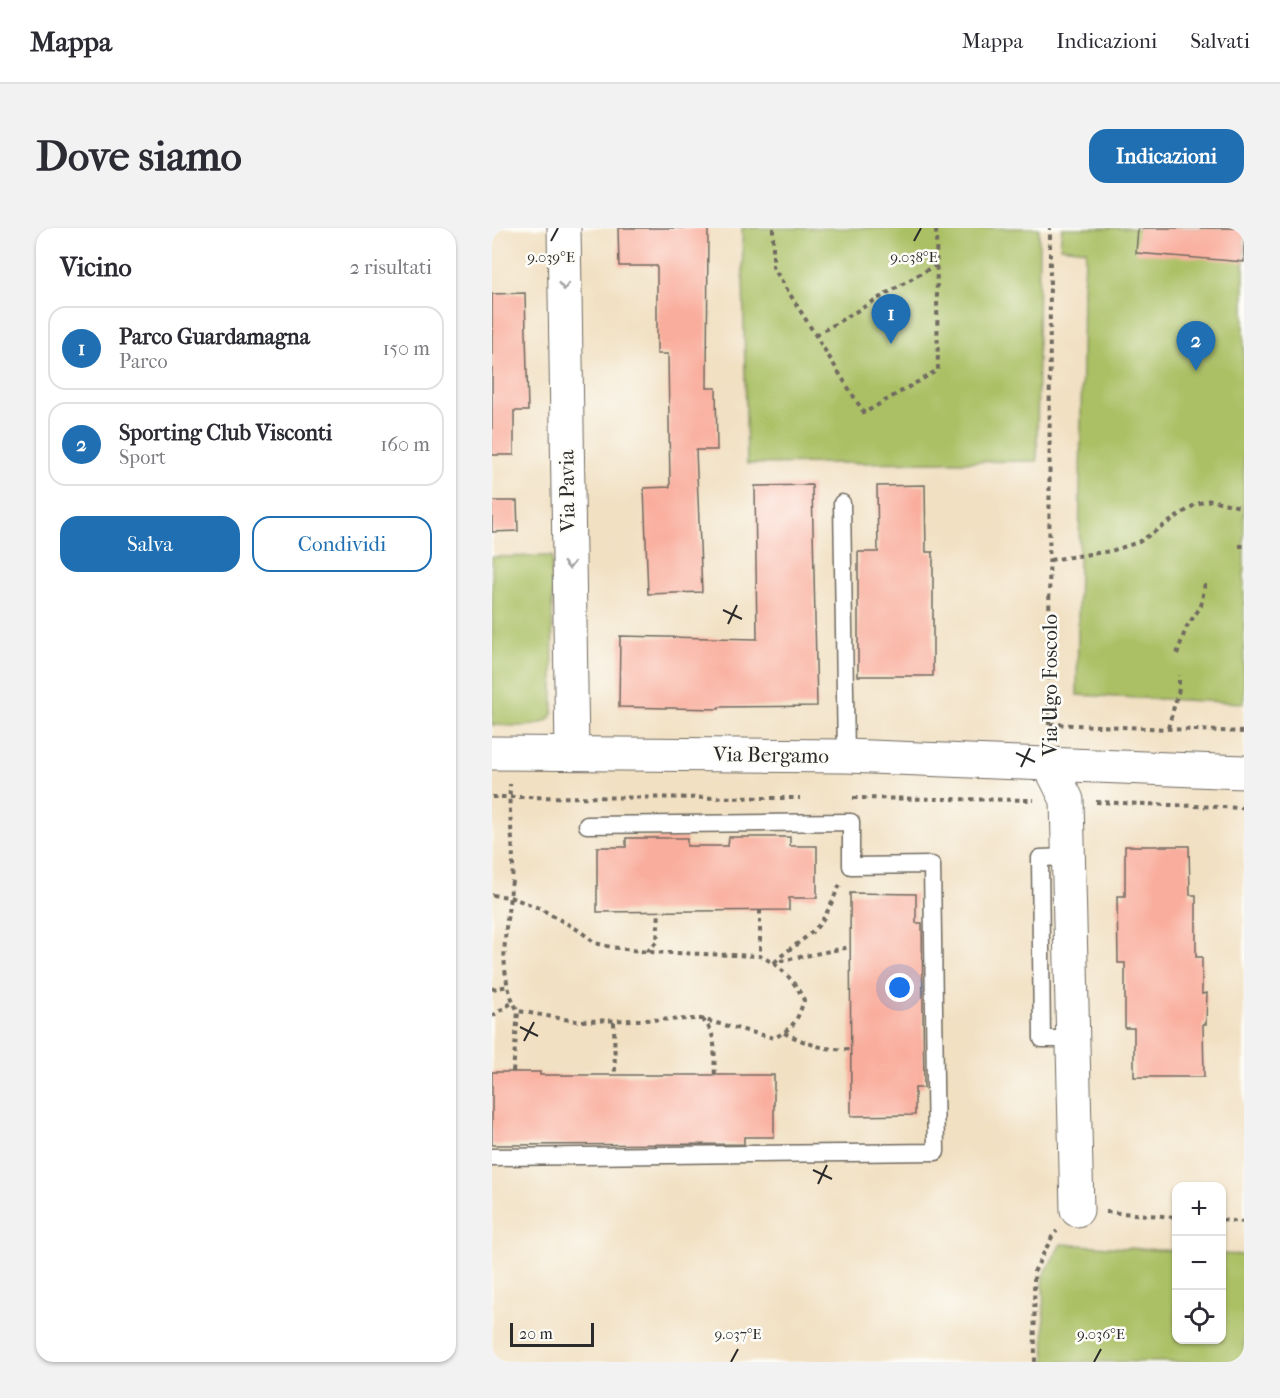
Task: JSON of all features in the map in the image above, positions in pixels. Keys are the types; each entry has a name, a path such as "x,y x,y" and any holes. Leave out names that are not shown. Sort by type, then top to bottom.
{"street":[{"name":"Via Pavia","path":"564,228 572,753"},
{"name":"Via Bergamo","path":"501,753 846,756 1244,772"},
{"name":"Via Ugo Foscolo","path":"1049,764 1067,800 1077,1210"}],"lane":[{"path":"842,503 846,756"},
{"path":"492,1157 936,1152 932,865 851,866 850,822 587,825"}],"path":[{"path":"773,228 773,267 864,413 938,370 936,228"},
{"name":"Via Ugo Foscolo","path":"1049,764 1050,228"},
{"path":"816,335 937,264"},
{"path":"1050,560 1112,551 1139,542 1196,504 1211,500 1244,508"},
{"path":"1177,654 1186,628 1201,606 1204,584"},
{"path":"1168,728 1179,689 1179,675"},
{"path":"1050,724 1244,732"},
{"path":"501,753 510,798 513,848 504,949 509,986 518,1011 513,1072"},
{"path":"492,798 809,798"},
{"path":"845,798 1067,800 1244,808"},
{"path":"774,963 823,920 851,866"},
{"path":"492,895 510,897 539,908 595,943 647,952 760,956 774,963 797,986 804,1000 798,1020 784,1033 774,1038 701,1019 576,1021 518,1011"},
{"path":"760,910 760,956"},
{"path":"647,952 657,941 659,912"},
{"path":"774,963 850,947"},
{"path":"492,989 509,986"},
{"path":"492,1016 513,1002"},
{"path":"701,1019 710,1028 715,1041 713,1052 715,1075"},
{"path":"614,1022 615,1074"},
{"path":"784,1033 816,1047 832,1051 851,1049"},
{"path":"1035,1362 1034,1272 1053,1235 1077,1210 1172,1217"},
{"path":"1226,1220 1244,1222"}],"green space":[{"path":"742,228 1039,228 1037,461 747,464"},
{"path":"1062,228 1244,228 1244,703 1077,695 1083,286 1086,250 1060,247"},
{"path":"552,556 553,714 542,723 534,725 492,725 492,557"},
{"path":"1061,1244 1172,1251 1172,1344 1226,1344 1226,1254 1244,1255 1244,1362 1045,1362 1043,1276"}],"building":[{"path":"618,228 708,228 707,388 716,388 717,450 696,450 702,592 648,594 644,488 670,487 668,354 657,354 657,266 619,266"},
{"path":"1138,228 1244,228 1244,262 1136,253"},
{"path":"525,293 528,411 514,411 514,455 492,455 492,294"},
{"path":"812,485 817,706 719,707 719,709 619,707 620,636 757,639 755,486"},
{"path":"925,485 926,552 933,552 933,676 858,676 858,552 878,552 877,486"},
{"path":"492,501 517,501 518,531 492,532"},
{"path":"729,837 790,837 790,846 817,846 817,898 789,898 789,910 597,912 597,847 626,847 626,838 687,838 687,846 728,846"},
{"path":"1125,846 1189,846 1190,895 1196,895 1196,957 1202,957 1202,994 1207,993 1206,1024 1203,1024 1204,1077 1134,1077 1134,1028 1125,1028 1125,963 1118,963 1117,896 1125,896"},
{"path":"850,893 916,894 916,923 922,923 924,1088 915,1088 915,1115 851,1116"},
{"path":"492,1072 540,1072 540,1075 774,1075 774,1137 744,1137 744,1144 492,1145"}],"place":[{"name":"Parco Guardamagna","path":"891,344"},
{"name":"Sporting Club Visconti","path":"1196,371"}]}
